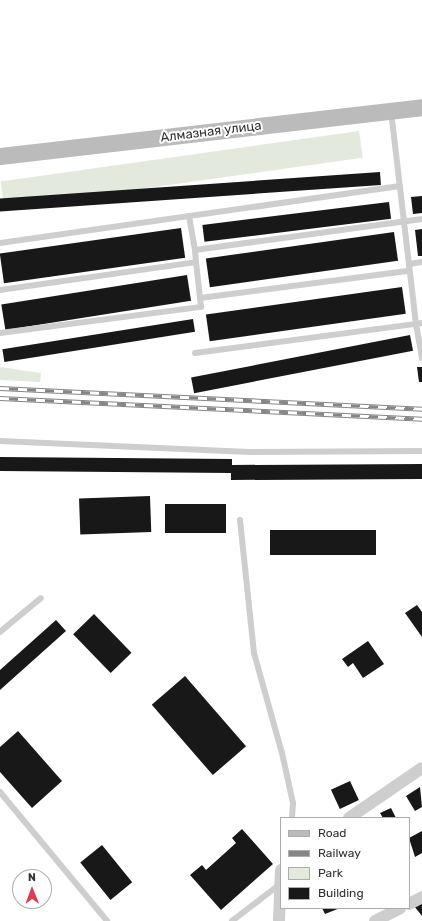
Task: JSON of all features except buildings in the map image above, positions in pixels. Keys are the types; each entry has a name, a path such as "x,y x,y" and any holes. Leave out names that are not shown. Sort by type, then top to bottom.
{"street":[{"name":"Алмазная улица","path":"0,156 422,107"},
{"path":"350,817 422,768"},
{"path":"279,921 280,878"},
{"path":"410,903 422,897"},
{"path":"374,921 398,909"}],"lane":[{"path":"391,111 409,264 419,323 422,358"},
{"path":"0,243 400,186"},
{"path":"0,333 201,307 195,250 189,216"},
{"path":"195,250 422,219"},
{"path":"0,290 196,262"},
{"path":"409,264 422,262"},
{"path":"200,298 410,271"},
{"path":"195,353 419,323"},
{"path":"0,441 250,452 422,451"},
{"path":"240,520 254,652 282,753 293,803 292,817"},
{"path":"0,632 41,598"},
{"path":"0,792 107,921"},
{"path":"232,921 279,885"}],"green space":[{"path":"359,131 363,158 4,208 1,181"},
{"path":"0,367 41,373 40,382 0,380"}],"railway":[{"path":"0,388 422,409"},
{"path":"0,398 422,419"}]}
